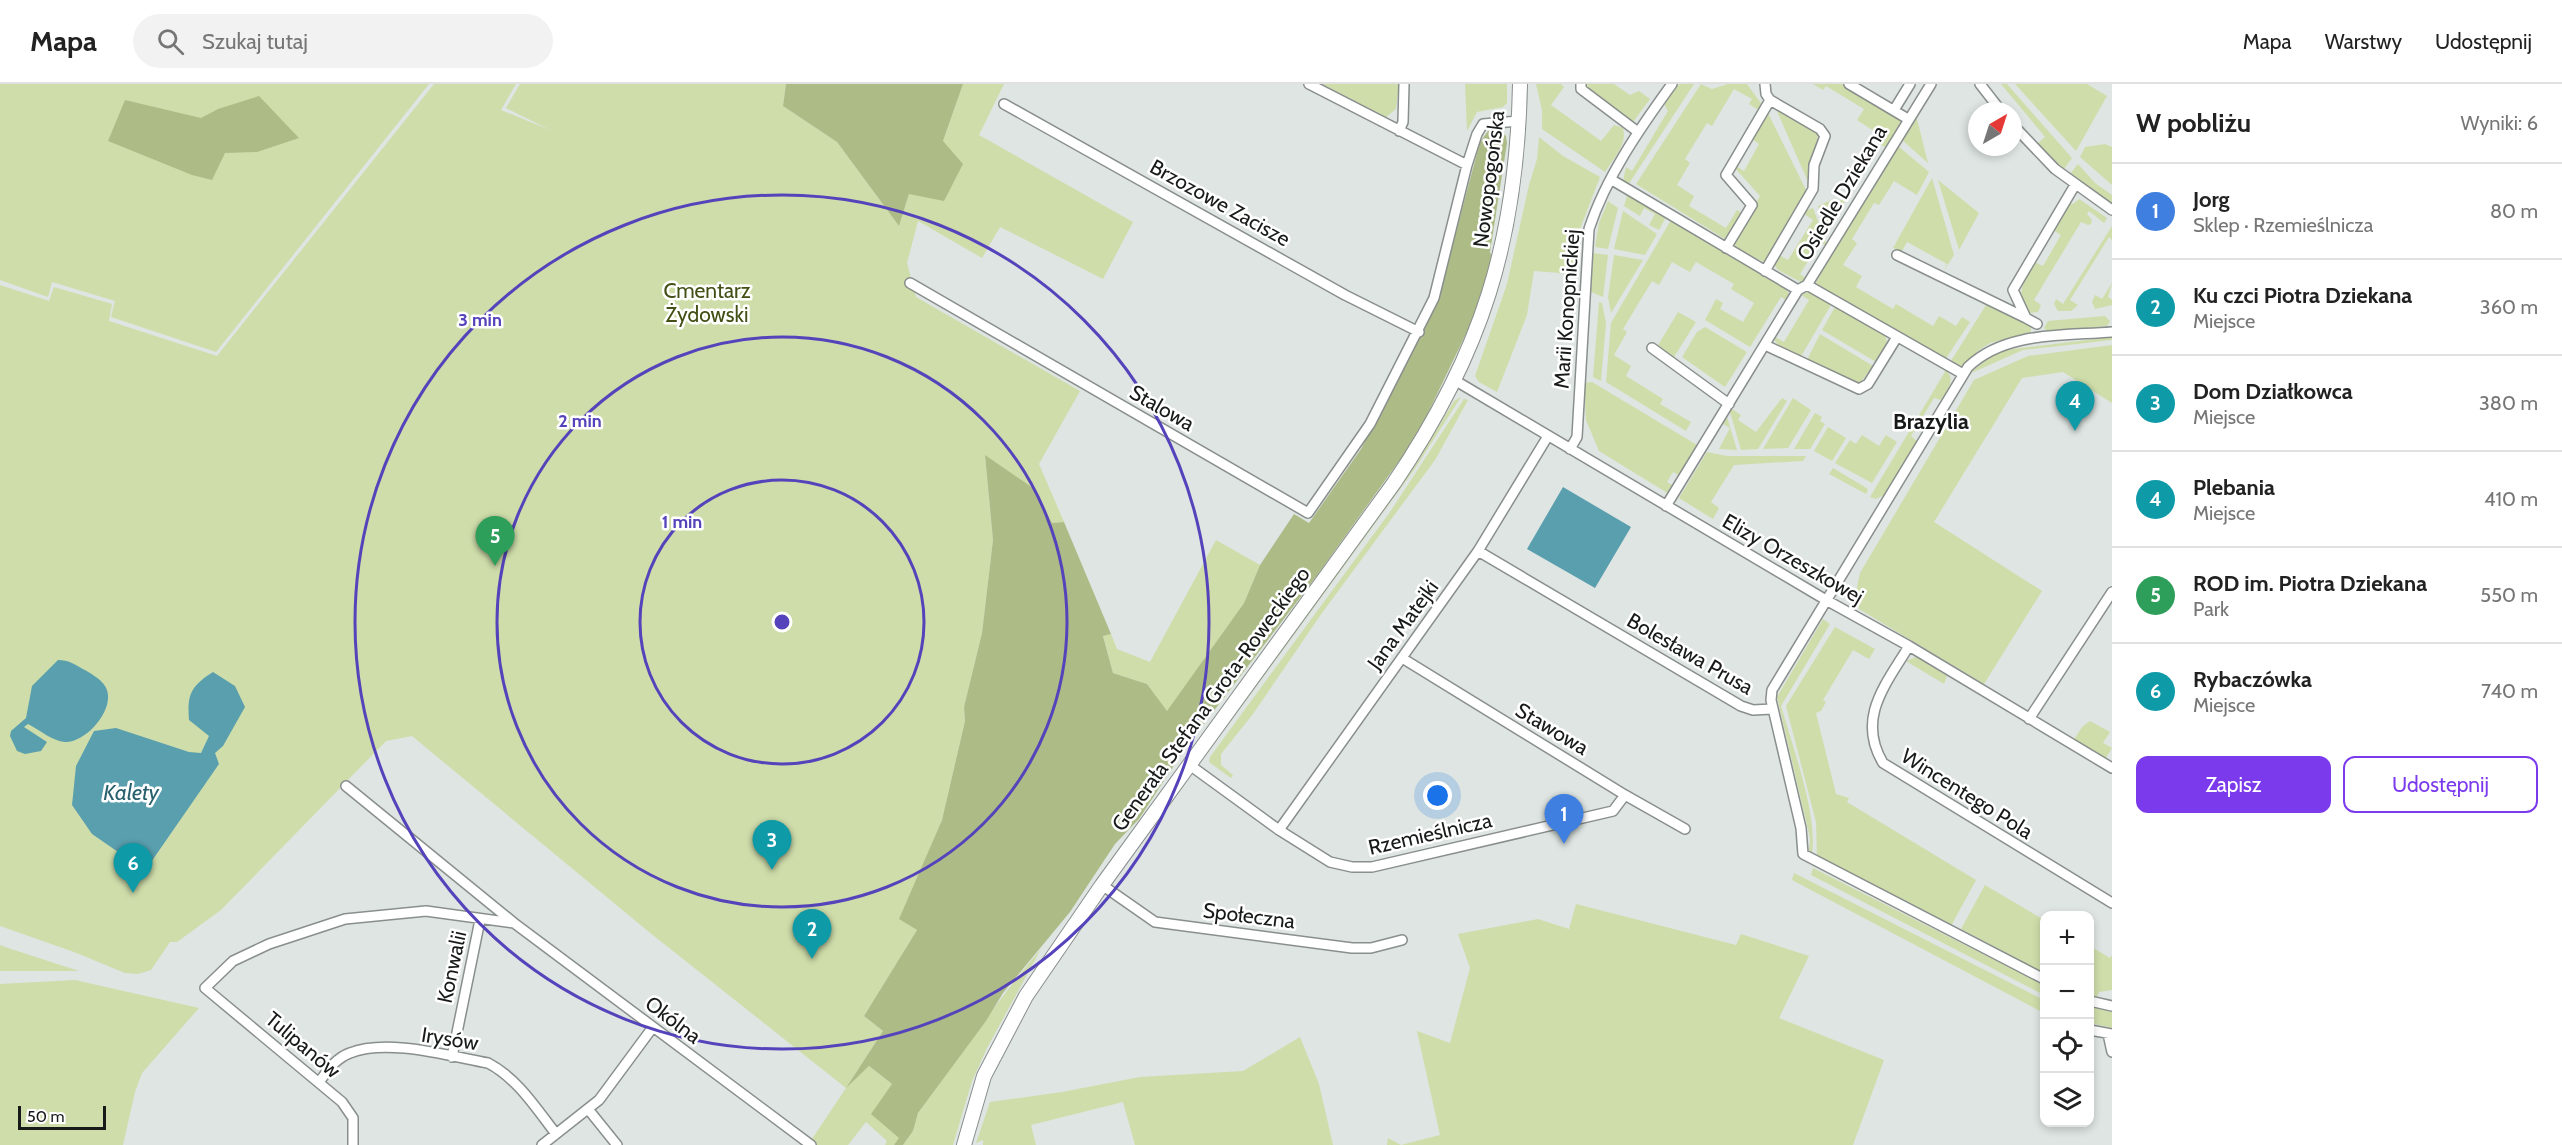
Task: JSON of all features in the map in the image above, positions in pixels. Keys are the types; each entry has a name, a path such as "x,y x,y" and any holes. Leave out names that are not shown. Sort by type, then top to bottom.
{"street":[{"path":"1309,84 1467,165"},
{"path":"1399,131 1403,122 1404,84"},
{"name":"Nowopogońska","path":"1496,278 1513,192 1520,84"},
{"path":"1581,84 1581,89 1638,132"},
{"name":"Marii Konopnickiej","path":"1570,449 1577,437 1589,229 1598,203 1638,132 1672,84"},
{"path":"1726,248 1752,205 1726,175 1770,100 1766,94 1765,84"},
{"name":"Osiedle Dziekana","path":"1849,84 1908,119"},
{"name":"Osiedle Dziekana","path":"1894,110 1910,84"},
{"name":"Osiedle Dziekana","path":"1666,506 1931,84"},
{"path":"1980,84 1994,102"},
{"name":"Osiedle Dziekana","path":"1765,271 1813,189 1814,165 1825,136 1820,129 1770,100"},
{"name":"Brzozowe Zacisze","path":"1004,105 1345,295 1419,332"},
{"path":"1419,332 1434,298 1467,165 1477,134 1483,124 1519,122"},
{"path":"2022,135 2047,162 2075,185 2112,210"},
{"name":"Osiedle Dziekana","path":"1612,180 1765,271 1898,337 1963,374"},
{"path":"2026,318 2013,290 2075,185"},
{"path":"1897,255 2037,324"},
{"name":"Generała Stefana Grota-Roweckiego","path":"964,1145 984,1076 1006,1030 1042,971 1394,483 1426,435 1456,381 1496,278"},
{"name":"Stalowa","path":"910,283 1308,513 1367,428 1419,332"},
{"path":"1772,709 1772,690 1963,374 1978,357 2001,345 2039,338 2112,332"},
{"path":"1765,345 1859,389 1868,384 1898,337"},
{"path":"1652,348 1729,404"},
{"name":"Elizy Orzeszkowej","path":"1456,381 1826,600 1909,646 2112,768"},
{"name":"Jana Matejki","path":"1279,830 1478,551 1548,436"},
{"name":"Bolesława Prusa","path":"1478,551 1741,706 1753,710 1772,709 1802,828 1803,854 2040,977"},
{"path":"2029,719 2112,592"},
{"name":"Wincentego Pola","path":"1909,646 1873,709 1875,738 1883,763 2112,903"},
{"name":"Stawowa","path":"1402,657 1625,795 1685,829"},
{"name":"Rzemieślnicza","path":"1191,766 1279,830 1329,862 1352,867 1372,867 1613,810 1625,795"},
{"name":"Okólna","path":"346,786 514,923 811,1145"},
{"name":"Społeczna","path":"1102,885 1155,922 1352,948 1371,948 1402,940"},
{"name":"Tulipanów","path":"354,1145 353,1118 342,1102 320,1081 205,988 233,961 269,944 345,919 426,911 480,920"},
{"path":"480,920 514,923"},
{"name":"Konwalii","path":"452,1057 480,920"},
{"path":"2094,1002 2112,1006"},
{"path":"542,1145 599,1100 653,1027"},
{"path":"2094,1031 2110,1034 2112,1052"},
{"name":"Irysów","path":"320,1081 333,1063 350,1053 379,1047 488,1063 500,1069 518,1086 556,1134"},
{"path":"588,1109 617,1145"}],"green space":[{"path":"0,84 429,84 216,352 111,317 115,301 52,282 48,297 0,280"},
{"name":"Cmentarz Żydowski","path":"434,84 516,84 501,110 550,130 506,108 520,84 786,84 783,106 837,142 899,226 909,194 943,141 963,84 1004,84 979,135 1133,222 1103,279 1000,227 982,258 918,221 907,263 916,297 1080,391 1039,464 1064,522 1052,523 1033,488 985,456 993,540 982,633 964,707 965,721 942,820 900,919 917,930 864,1016 883,1031 848,1085 869,1066 893,1085 900,1138 894,1145 885,1145 887,1141 866,1122 848,1145 808,1145 846,1088 649,932 412,736 386,741 221,910 177,942 170,942 151,970 138,974 125,973 0,926 0,285 49,301 54,287 112,304 109,321 217,356"},
{"path":"786,84 963,84 943,141 963,164 944,201 909,194 899,226 837,142 783,106"},
{"path":"1322,84 1399,84 1396,109 1386,117"},
{"path":"1465,84 1507,84 1507,103 1503,107 1477,112 1467,131"},
{"path":"1536,84 1561,84 1564,87 1551,105 1601,141 1614,125 1623,128 1622,146 1605,172 1542,129 1542,110"},
{"path":"1586,84 1614,84 1630,95 1639,91 1650,99 1633,122 1590,92"},
{"path":"1679,84 1694,84 1628,185 1623,181 1626,167 1632,171 1668,111 1664,104"},
{"path":"1701,84 1712,89 1728,84 1747,84 1763,106 1760,111 1749,104 1752,99 1734,89 1712,126 1707,123 1685,159 1690,163 1677,185 1694,196 1689,206 1726,228 1737,210 1742,213 1725,239 1636,184"},
{"path":"1813,84 1842,84 1897,115 1902,123 1888,149 1870,138 1874,131 1857,120 1864,109 1826,86 1823,90"},
{"path":"2001,84 2007,84 2072,158 2064,169 2037,144 2045,137 2022,109 2022,102 2016,102"},
{"path":"2015,84 2087,84 2107,96 2076,151"},
{"path":"259,96 299,138 257,152 225,153 212,180 192,175 108,141 125,100 201,118 218,109"},
{"path":"1776,109 1818,134 1809,184"},
{"path":"1768,113 1807,192 1764,262 1734,247 1733,242 1760,196 1735,168 1736,166 1744,171 1759,144 1752,139"},
{"path":"1916,115 1928,163 1901,139"},
{"path":"1498,127 1506,136 1507,143 1490,252 1493,259 1474,317 1417,436 1318,574 1184,750 1139,819 1115,844 1070,912 1003,993 986,1021 918,1113 913,1131 903,1145 894,1145 899,1138 871,1114 892,1084 869,1066 846,1088 883,1031 864,1016 917,930 899,919 942,820 965,721 964,707 982,633 993,540 985,455 1033,488 1052,523 1064,522 1111,634 1103,636 1113,673 1147,684 1167,711 1244,603 1260,565 1294,514 1309,523 1361,449 1438,300 1480,142 1488,131"},
{"path":"1539,137 1563,156 1600,177 1580,229 1574,274 1534,271 1527,315 1497,392 1479,382 1475,376 1507,284 1537,159"},
{"path":"2105,144 2112,147 2112,185 2080,157 2085,147"},
{"path":"1898,146 1929,172 1917,195 1894,181 1879,205 1874,203 1852,239 1857,243 1843,265 1862,276 1856,287 1893,309 1896,304 1933,326 1939,316 1956,326 1962,317 1970,322 1945,360 1815,285 1830,255"},
{"path":"2078,164 2095,183 2112,195 2112,203 2070,174"},
{"path":"1932,178 1954,255 1943,272 1947,264 1907,242 1902,251 1893,248"},
{"path":"1938,180 1979,213 1959,250"},
{"path":"1628,193 1666,217 1659,230 1649,225 1655,214 1644,208 1640,216 1624,206"},
{"path":"1834,199 1845,201 1826,231 1818,206"},
{"path":"2079,199 2107,218 2104,223 2089,211 2087,214 2092,220 2091,224 2081,222 2034,300 2041,305 2038,312 2031,313 2022,301 2024,281 2035,262 2043,266 2061,235 2053,230 2070,203 2073,204"},
{"path":"1608,201 1618,208 1608,249 1595,247 1599,223"},
{"path":"1813,208 1827,246 1820,242 1800,274 1807,279 1801,282 1778,270 1774,264 1779,255 1788,260 1813,220 1804,214"},
{"path":"1623,211 1657,234 1645,255 1614,249"},
{"path":"1671,220 1784,287 1790,295 1788,301 1781,297 1750,347 1705,320 1716,299 1723,303 1720,309 1743,322 1754,303 1731,289 1734,284 1696,262 1690,272 1672,262 1659,285 1652,281 1623,329 1627,332 1614,355 1631,366 1626,376 1663,399 1660,404 1691,422 1686,431 1606,382 1611,323"},
{"path":"2112,226 2112,240 2109,237 2070,300 2078,305 2071,311 2058,311 2054,304 2056,299 2063,304"},
{"path":"1593,253 1608,255 1603,297 1591,292"},
{"path":"1614,255 1643,260 1611,313 1608,297"},
{"path":"2112,283 2108,297 2112,300 2112,305 2095,309 2092,302 2095,295 2102,299"},
{"path":"1808,292 1831,305 1800,358 1780,348 1774,339 1775,337 1784,342 1809,300 1801,295"},
{"path":"1599,302 1602,303 1606,323 1601,381 1593,377"},
{"path":"1988,302 2031,325 2031,332 1990,343 1979,350 1962,368 1949,364"},
{"path":"1835,307 1885,335 1887,342 1876,362 1822,330"},
{"path":"1678,312 1696,322 1674,357 1657,347"},
{"path":"2105,316 2110,321 2107,326 2048,332 2044,328 2048,321"},
{"path":"1705,327 1747,352 1725,387 1682,357 1697,332"},
{"path":"1820,334 1873,366 1860,383 1854,383 1807,360"},
{"path":"2112,337 2112,340 2023,350 1969,374 1991,356 2004,350"},
{"path":"2112,345 2112,403 2063,372 2022,378 1934,522 2042,591 1984,684 1859,609 1856,592 1860,573 1974,380 2028,356"},
{"path":"1946,370 1951,381 1950,385 1941,400 1934,398 1911,436 1917,441 1884,495 1876,499 1870,497"},
{"path":"1592,382 1697,445 1680,476 1673,472 1667,482 1674,486 1669,494 1599,451 1586,420 1584,383"},
{"path":"1461,397 1414,470 1205,757 1416,464 1454,401"},
{"path":"1782,398 1787,401 1758,449 1741,450 1730,412 1732,409 1741,415 1738,420 1756,432"},
{"path":"1793,398 1811,410 1788,448 1763,449"},
{"path":"1464,399 1468,400 1435,460 1322,613 1253,714 1221,754 1221,765 1233,775 1231,778 1209,762 1210,757 1390,512"},
{"path":"1815,413 1822,417 1820,421 1825,424 1810,449 1794,449"},
{"path":"1727,417 1737,450 1719,449 1730,428 1723,424"},
{"path":"1828,427 1846,438 1832,461 1814,451"},
{"path":"1862,435 1879,446 1886,435 1897,442 1872,483 1835,463 1850,440 1856,444"},
{"path":"1707,452 1727,456 1806,456 1803,461 1734,465 1711,502 1719,508 1713,519 1679,498"},
{"path":"1833,468 1868,489 1866,494 1829,474"},
{"path":"1216,540 1260,565 1244,603 1167,712 1147,684 1113,673 1103,635 1111,634 1117,649 1150,662"},
{"path":"1823,619 1830,624 1781,706 1808,800 1813,838 1812,854 1809,851 1810,838 1777,697"},
{"path":"1835,627 1875,649 1869,659 1853,650 1823,700 1826,702 1821,711 1816,713 1836,794 1849,798 1847,802 1976,880 1951,926 1817,857 1816,822 1786,706"},
{"path":"1916,657 1947,676 1944,684 1906,661"},
{"path":"2090,721 2110,732 2103,743 2112,748 2106,758 2075,738 2082,727"},
{"path":"1813,868 2040,983 2040,993 1811,875"},
{"path":"1794,873 2040,998 2040,1011 1792,880"},
{"path":"1985,885 2040,918 2040,971 1961,929"},
{"path":"1576,904 1736,945 1741,934 1809,956 1779,1018 1884,1060 1853,1145 1401,1145 1440,1135 1417,1031 1450,1043 1470,968 1458,934 1538,919 1569,929"},
{"path":"0,945 8,948 79,971 0,971"},
{"path":"2094,948 2110,958 2112,955 2112,990 2099,992 2097,997 2094,996"},
{"path":"1041,949 987,1048 972,1081 953,1145 903,1145 913,1131 918,1113 993,1009"},
{"path":"75,980 199,1008 142,1073 135,1092 123,1145 0,1145 0,984"},
{"path":"2094,1007 2112,1012 2112,1028 2094,1024"},
{"path":"1300,1037 1319,1084 1333,1145 1135,1145 1123,1102 1031,1125 1036,1145 983,1145 983,1140 976,1143 990,1102 1062,1092 1140,1077 1243,1071"},
{"path":"1388,1138 1401,1145 1387,1145"}],"water":[{"path":"1563,487 1631,527 1595,588 1527,549"},
{"path":"58,660 74,664 103,683 108,694 104,713 91,730 74,741 60,741 28,724 24,727 47,742 41,751 25,754 17,751 10,736 11,731 26,718 32,686"},
{"name":"Kalety","path":"213,672 235,686 245,707 223,746 215,753 219,764 149,865 137,865 92,834 72,805 76,766 94,731 116,728 189,752 201,753 209,736 189,720 190,697 195,686"}],"place":[{"name":"Plebania","path":"2075,431"},
{"name":"ROD im. Piotra Dziekana","path":"495,566"},
{"name":"Jorg","path":"1564,844"},
{"name":"Dom Działkowca","path":"772,870"},
{"name":"Rybaczówka","path":"133,893"},
{"name":"Ku czci Piotra Dziekana","path":"812,959"}],"district":[{"name":"Brazylia","path":"1931,421"}]}
